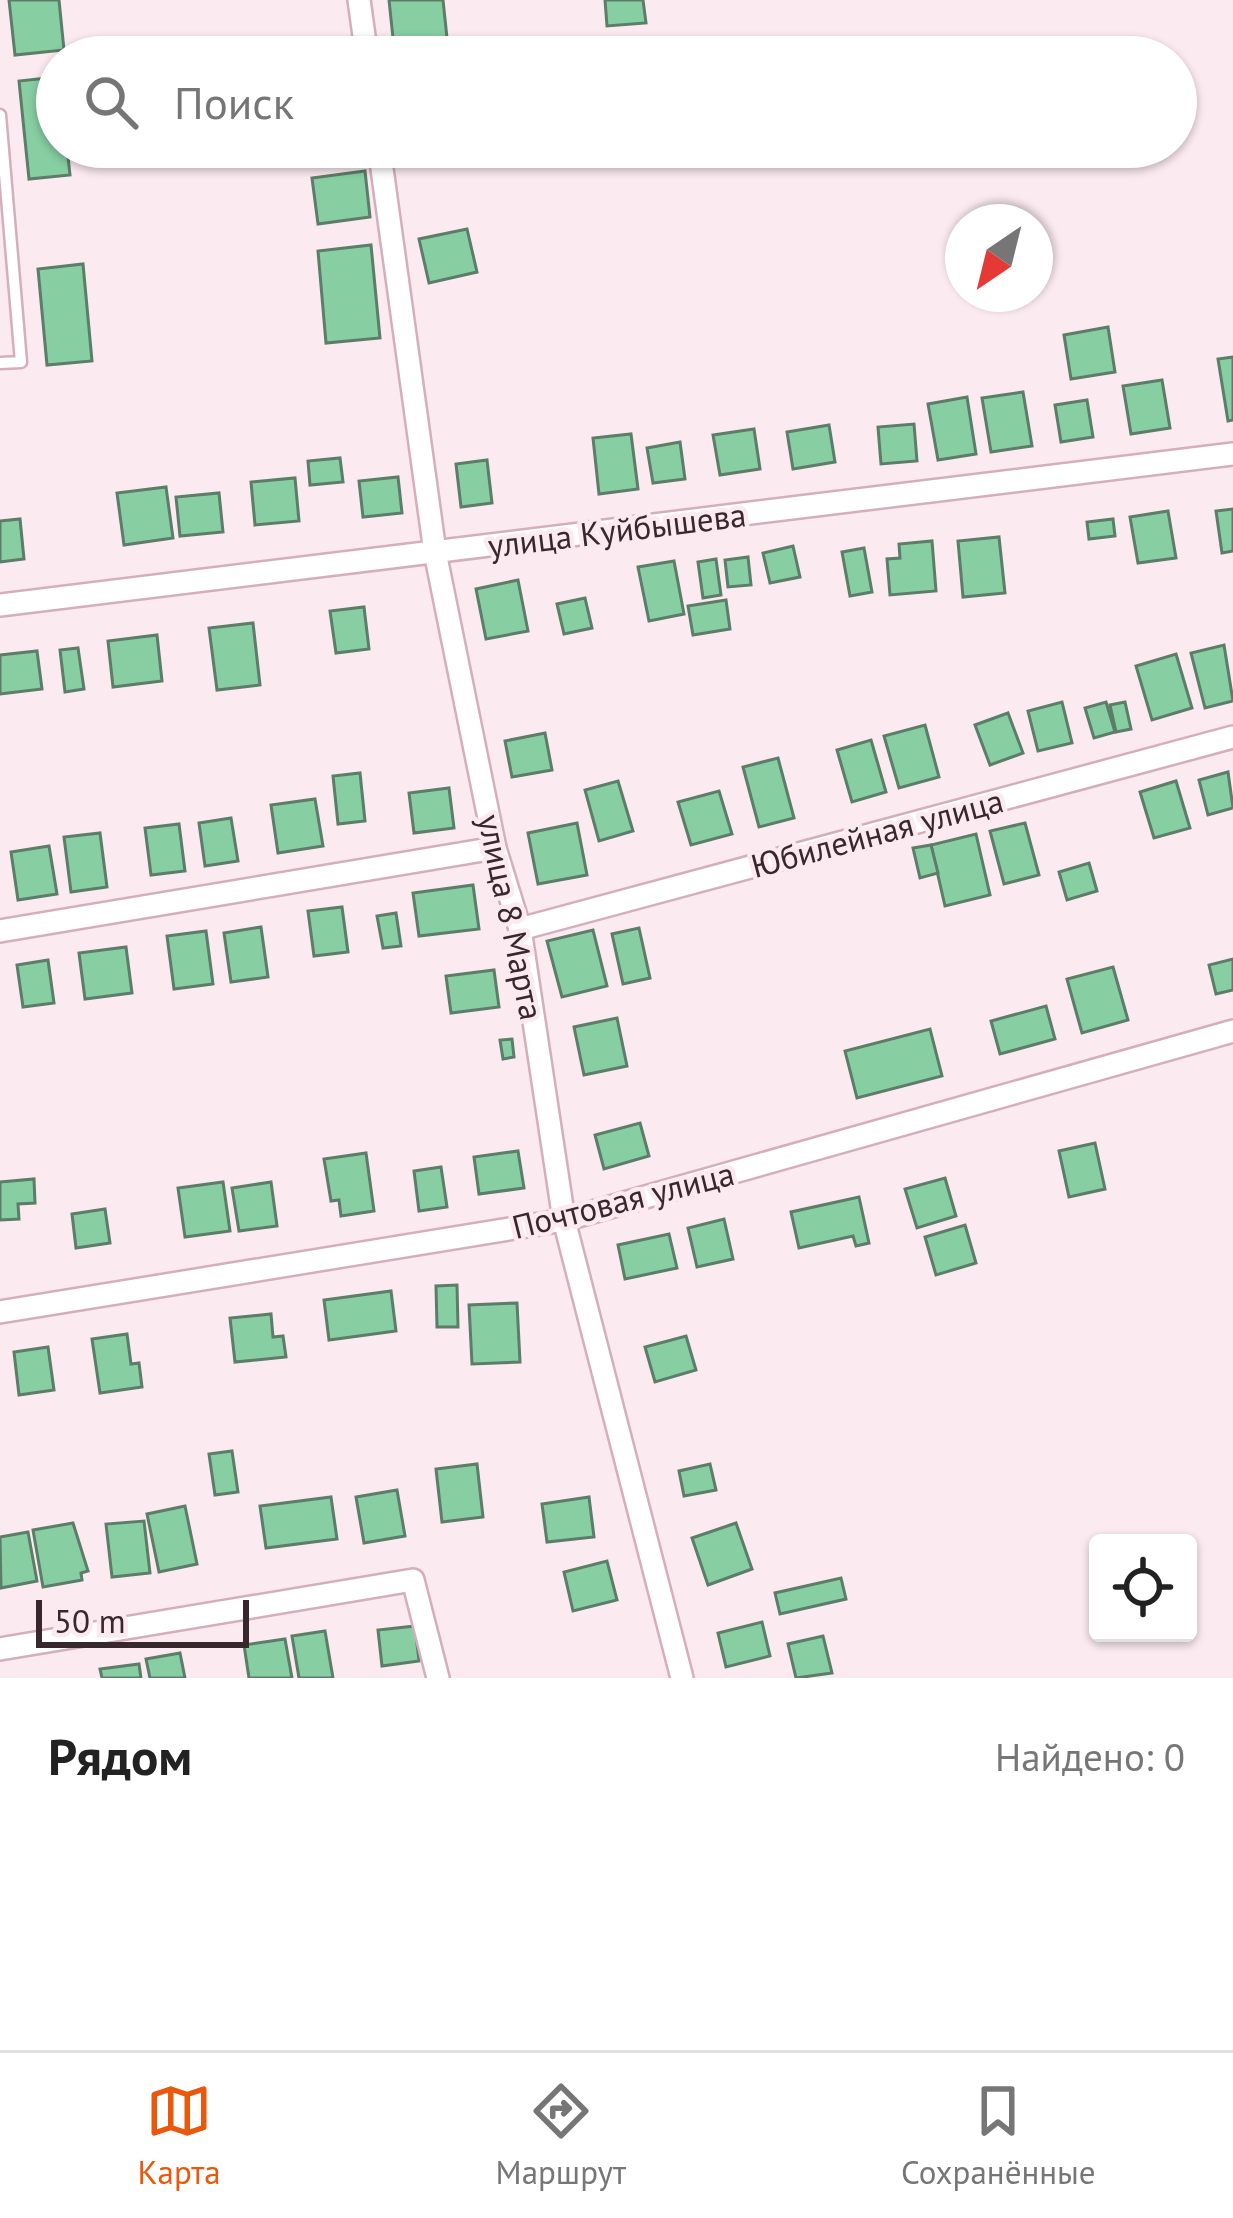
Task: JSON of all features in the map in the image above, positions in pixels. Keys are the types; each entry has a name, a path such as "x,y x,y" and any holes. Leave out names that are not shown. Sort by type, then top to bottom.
{"street":[{"path":"359,0 364,36"},
{"name":"улица 8 Марта","path":"382,168 435,552 495,848 520,928 564,1220 682,1678"},
{"name":"улица Куйбышева","path":"0,605 1233,454"},
{"name":"Юбилейная улица","path":"520,928 1233,737"},
{"path":"0,931 495,848"},
{"name":"Почтовая улица","path":"0,1312 564,1220 1233,1031"},
{"path":"0,1649 413,1580 438,1678"}],"lane":[{"path":"0,115 21,362 0,363"}],"building":[{"path":"9,0 59,0 63,36 36,36 36,53 15,55"},
{"path":"389,0 443,0 447,36 393,36"},
{"path":"605,0 643,0 646,23 607,26"},
{"path":"36,79 36,168 69,168 70,175 29,179 19,81"},
{"path":"365,171 370,217 318,224 312,178"},
{"path":"467,229 477,272 429,283 419,239"},
{"path":"371,245 380,338 326,343 318,251"},
{"path":"83,264 92,361 47,365 38,269"},
{"path":"1108,327 1115,372 1071,379 1064,335"},
{"path":"1233,357 1233,420 1228,421 1218,359"},
{"path":"1162,380 1170,428 1131,434 1123,386"},
{"path":"1023,392 1032,446 991,452 982,398"},
{"path":"967,397 976,454 938,460 928,404"},
{"path":"1087,400 1093,437 1061,442 1055,405"},
{"path":"914,424 917,461 881,464 878,427"},
{"path":"829,425 835,462 793,469 787,432"},
{"path":"754,429 760,469 720,475 713,435"},
{"path":"631,434 638,489 599,494 593,438"},
{"path":"680,442 685,479 653,483 647,448"},
{"path":"340,458 343,482 310,485 308,461"},
{"path":"487,460 492,503 461,507 456,464"},
{"path":"398,477 402,513 363,517 359,481"},
{"path":"295,478 299,521 255,525 251,482"},
{"path":"166,487 173,538 124,545 117,493"},
{"path":"219,493 223,532 180,536 176,497"},
{"path":"1233,509 1233,551 1222,553 1216,511"},
{"path":"1168,511 1176,558 1138,563 1130,517"},
{"path":"20,519 24,559 0,562 0,521"},
{"path":"1113,519 1115,536 1089,539 1087,522"},
{"path":"999,537 1005,593 963,597 958,541"},
{"path":"932,541 936,591 890,595 887,559 900,558 899,544"},
{"path":"793,546 800,577 770,583 763,553"},
{"path":"864,548 872,592 850,596 842,552"},
{"path":"748,557 751,585 728,587 725,560"},
{"path":"716,559 721,595 703,598 698,562"},
{"path":"674,561 684,614 649,621 638,567"},
{"path":"518,580 528,631 486,639 476,589"},
{"path":"585,598 592,628 564,634 557,604"},
{"path":"726,600 730,629 693,635 688,606"},
{"path":"364,607 369,649 336,653 330,611"},
{"path":"253,623 260,685 217,690 209,628"},
{"path":"157,635 162,681 113,687 108,641"},
{"path":"1224,645 1233,701 1205,708 1191,653"},
{"path":"78,648 84,689 65,692 60,650"},
{"path":"37,651 42,689 0,694 0,655"},
{"path":"1176,654 1192,708 1152,720 1136,666"},
{"path":"1062,702 1072,743 1038,751 1028,711"},
{"path":"1106,702 1115,732 1094,738 1085,708"},
{"path":"1125,702 1131,729 1116,732 1110,705"},
{"path":"1008,713 1023,753 990,765 975,725"},
{"path":"925,725 939,777 899,788 884,736"},
{"path":"545,733 552,770 512,777 505,741"},
{"path":"871,740 886,792 852,802 837,750"},
{"path":"778,758 794,818 759,827 743,767"},
{"path":"1228,772 1233,808 1208,815 1199,780"},
{"path":"360,773 365,821 338,824 333,776"},
{"path":"618,781 633,831 599,841 585,790"},
{"path":"1176,781 1190,828 1154,838 1140,792"},
{"path":"449,788 454,828 414,833 409,793"},
{"path":"719,791 732,834 691,845 678,802"},
{"path":"315,799 323,846 278,853 271,805"},
{"path":"231,818 238,861 205,866 199,823"},
{"path":"577,823 587,875 538,884 528,833"},
{"path":"1025,823 1039,875 1004,884 990,831"},
{"path":"179,824 185,871 151,875 145,828"},
{"path":"100,833 107,887 71,892 64,837"},
{"path":"976,834 990,895 945,906 931,845"},
{"path":"931,845 938,873 920,878 913,848"},
{"path":"49,846 57,894 18,900 11,852"},
{"path":"1089,863 1097,891 1067,900 1059,872"},
{"path":"473,885 479,929 419,936 413,893"},
{"path":"342,907 348,952 314,956 308,911"},
{"path":"396,913 401,946 383,948 377,916"},
{"path":"261,927 268,977 231,982 224,933"},
{"path":"639,928 650,978 623,984 612,934"},
{"path":"593,930 607,986 562,997 547,941"},
{"path":"206,931 213,984 174,989 167,936"},
{"path":"126,947 132,993 85,999 79,953"},
{"path":"1233,959 1233,990 1216,994 1209,965"},
{"path":"48,960 54,1003 23,1007 17,965"},
{"path":"1113,967 1128,1020 1082,1033 1067,979"},
{"path":"494,970 499,1007 451,1013 446,976"},
{"path":"1046,1006 1055,1039 1000,1054 991,1021"},
{"path":"617,1018 627,1066 584,1075 574,1027"},
{"path":"930,1029 942,1076 857,1098 845,1051"},
{"path":"512,1039 514,1057 503,1059 500,1040"},
{"path":"640,1123 649,1156 604,1169 595,1135"},
{"path":"1095,1143 1105,1189 1069,1197 1059,1151"},
{"path":"518,1151 524,1188 479,1194 474,1157"},
{"path":"366,1153 374,1211 341,1216 339,1200 331,1201 324,1159"},
{"path":"441,1167 447,1207 419,1211 414,1171"},
{"path":"945,1178 956,1216 917,1228 905,1189"},
{"path":"34,1179 35,1203 18,1204 19,1219 0,1220 0,1182"},
{"path":"223,1182 230,1231 185,1237 178,1188"},
{"path":"271,1182 277,1226 239,1231 232,1188"},
{"path":"859,1197 869,1243 856,1246 853,1236 799,1248 791,1212"},
{"path":"105,1209 110,1243 76,1248 72,1214"},
{"path":"724,1219 733,1259 697,1267 688,1228"},
{"path":"965,1225 976,1263 936,1275 925,1237"},
{"path":"669,1234 677,1268 625,1279 618,1245"},
{"path":"457,1285 458,1327 437,1327 436,1286"},
{"path":"391,1291 396,1331 329,1340 324,1300"},
{"path":"517,1303 520,1362 472,1364 469,1305"},
{"path":"271,1314 273,1337 283,1336 286,1357 235,1362 230,1318"},
{"path":"127,1334 131,1364 139,1363 142,1387 100,1393 92,1339"},
{"path":"686,1336 696,1370 655,1382 645,1347"},
{"path":"48,1347 54,1390 19,1395 14,1352"},
{"path":"232,1451 238,1492 215,1495 209,1454"},
{"path":"477,1464 483,1517 442,1522 436,1469"},
{"path":"710,1464 716,1490 684,1496 679,1471"},
{"path":"397,1490 405,1536 364,1543 356,1497"},
{"path":"331,1497 337,1539 266,1548 260,1506"},
{"path":"589,1497 594,1537 547,1542 542,1504"},
{"path":"185,1506 197,1564 159,1572 147,1514"},
{"path":"144,1521 150,1573 112,1577 106,1524"},
{"path":"73,1523 88,1571 81,1573 82,1580 43,1587 33,1530"},
{"path":"736,1523 752,1569 708,1585 692,1538"},
{"path":"28,1532 37,1581 1,1588 0,1537"},
{"path":"607,1561 617,1600 573,1611 564,1572"},
{"path":"841,1578 846,1599 780,1614 775,1593"},
{"path":"762,1622 770,1656 726,1667 718,1633"},
{"path":"415,1626 419,1661 382,1666 378,1630"},
{"path":"325,1631 333,1678 299,1678 292,1636"},
{"path":"823,1636 832,1673 796,1678 788,1644"},
{"path":"285,1639 292,1678 249,1678 244,1645"},
{"path":"180,1653 185,1678 150,1678 146,1659"},
{"path":"139,1664 141,1678 102,1678 100,1669"}]}
